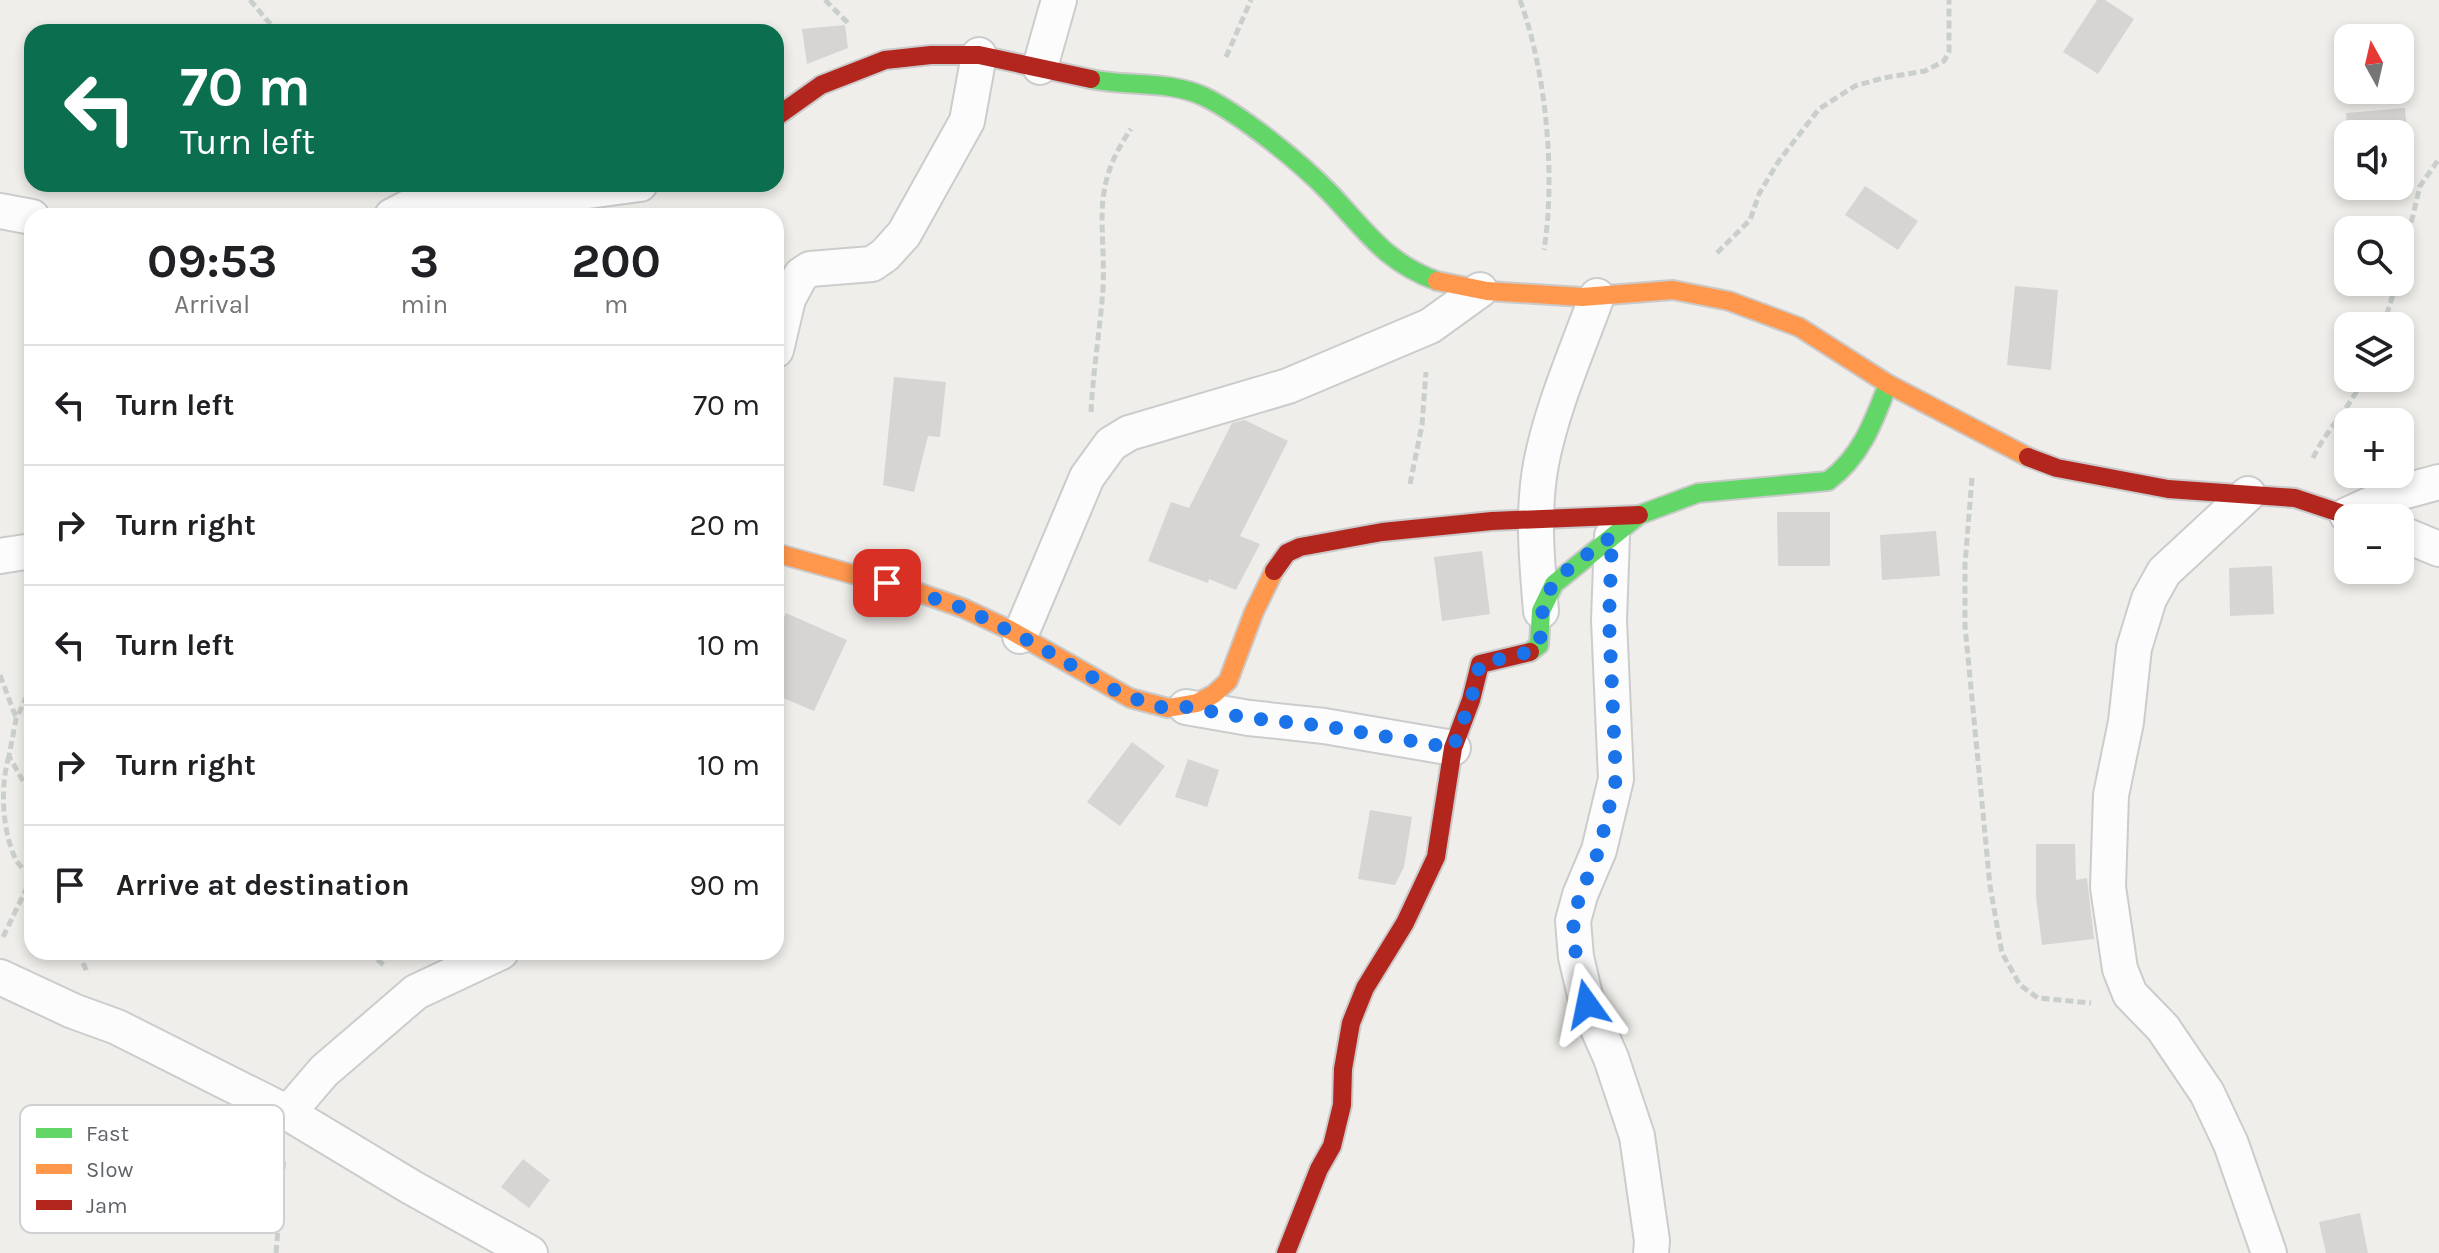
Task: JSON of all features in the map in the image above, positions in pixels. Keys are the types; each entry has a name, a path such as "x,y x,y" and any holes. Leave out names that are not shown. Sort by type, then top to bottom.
{"street":[{"path":"1040,67 1059,0"},
{"path":"784,111 821,85 885,60 931,55 979,55 1112,84 1160,86 1201,95 1249,125 1328,191 1383,252 1404,267 1435,281 1480,290 1537,294 1597,296 1673,290 1729,301 1799,327 1888,384 2026,456 2057,468 2168,489 2295,498 2334,511"},
{"path":"784,316 788,299 801,275 810,269 872,264 904,234 967,121 979,55"},
{"path":"407,208 448,194 551,196 581,192"},
{"path":"0,211 24,216"},
{"path":"1020,636 1087,477 1111,444 1129,433 1288,386 1430,326 1480,290"},
{"path":"1286,1253 1319,1169 1332,1146 1342,1105 1343,1069 1351,1023 1365,988 1405,923 1436,857 1453,748 1471,700 1480,664 1533,651 1539,645 1541,611 1535,517 1540,468 1549,428 1597,296"},
{"path":"1541,611 1554,584 1639,515 1698,493 1828,481 1852,461 1869,432 1888,384"},
{"path":"2375,504 2391,495 2439,482"},
{"path":"2248,494 2164,572 2149,599 2134,648 2126,722 2111,795 2108,887 2120,969 2130,994 2163,1028 2207,1093 2231,1144 2269,1253"},
{"path":"1186,707 1216,695 1228,681 1274,570 1287,553 1401,528 1535,517 1639,515"},
{"path":"1612,536 1609,620 1616,779 1599,850 1573,921 1576,957 1587,1004 1611,1058 1637,1136 1652,1241 1651,1253"},
{"path":"2414,539 2439,549"},
{"path":"0,556 24,552"},
{"path":"784,555 942,600 1020,636 1120,693 1157,707 1186,707 1324,726 1453,748"},
{"path":"288,1113 324,1071 416,992 484,960"},
{"path":"0,977 73,1011 117,1027 272,1105"},
{"path":"284,1111 530,1253"}],"path":[{"path":"250,0 270,24"},
{"path":"1520,0 1538,64 1545,112 1548,225 1537,294"},
{"path":"1673,290 1721,250 1750,220 1759,194 1778,162 1819,109 1855,86 1925,71 1944,61 1949,52 1949,0"},
{"path":"1087,477 1103,287 1100,207 1105,178 1125,138 1160,86"},
{"path":"2413,216 2420,186 2439,159"},
{"path":"1401,528 1422,425 1430,326"},
{"path":"2295,498 2318,448 2357,392"},
{"path":"1977,429 1968,512 1965,626 1990,886 2002,953 2020,985 2038,998 2140,1006"},
{"path":"0,675 16,719"},
{"path":"24,702 16,719 2,775 9,839 15,861 24,869"},
{"path":"9,756 24,783"},
{"path":"0,942 24,893"},
{"path":"284,1160 288,1113"},
{"path":"276,1253 278,1233"}],"building":[{"path":"2097,0 2105,0 2134,19 2098,74 2063,52"},
{"path":"845,25 848,48 807,64 802,29"},
{"path":"2405,108 2406,120 2347,120 2346,113"},
{"path":"1865,186 1918,221 1898,250 1845,215"},
{"path":"2015,286 2058,290 2051,370 2007,365"},
{"path":"894,377 946,382 940,437 928,436 914,492 883,485"},
{"path":"1245,420 1288,441 1240,536 1260,544 1236,590 1148,561 1171,502 1189,508 1232,423"},
{"path":"1777,512 1830,512 1830,566 1778,566"},
{"path":"1936,531 1940,576 1882,580 1880,535"},
{"path":"1482,551 1490,614 1442,621 1434,557"},
{"path":"2272,566 2274,614 2230,616 2229,568"},
{"path":"786,613 847,640 814,711 784,698"},
{"path":"1132,742 1165,766 1120,826 1087,802"},
{"path":"1188,759 1219,770 1207,807 1175,797"},
{"path":"1370,810 1412,817 1404,867 1395,885 1358,879"},
{"path":"2036,844 2075,844 2076,880 2087,878 2094,939 2042,945 2036,897"},
{"path":"523,1159 550,1180 529,1208 501,1187"},
{"path":"2360,1213 2368,1253 2326,1253 2319,1222"}],"traffic: fast":[{"path":"1091,79 1177,88 1220,105 1303,168 1390,255 1437,281"},
{"path":"1530,652 1539,645 1541,611 1554,584 1639,515 1698,493 1828,481 1858,450 1872,425 1888,384"}],"traffic: slow":[{"path":"1437,281 1487,291 1582,297 1673,290 1729,301 1799,327 1888,384 2028,457"},
{"path":"784,555 963,608 1010,630 1130,698 1168,708 1197,703 1214,694 1228,681 1254,612 1274,571"}],"traffic: jam":[{"path":"784,111 821,85 885,60 931,55 979,55 1091,79"},
{"path":"2028,457 2057,468 2168,489 2295,498 2334,511"},
{"path":"1274,571 1287,553 1300,547 1382,532 1492,521 1639,515"},
{"path":"1286,1253 1319,1169 1332,1146 1342,1105 1343,1069 1351,1023 1365,988 1405,923 1436,857 1453,748 1471,700 1480,664 1530,652"}],"route":[{"path":"887,583 966,609 1120,693 1157,707 1186,707 1324,726 1453,748 1471,700 1480,664 1533,651 1539,645 1541,611 1554,584 1612,536 1609,620 1616,779 1599,850 1573,921 1576,957 1587,1004"}]}
